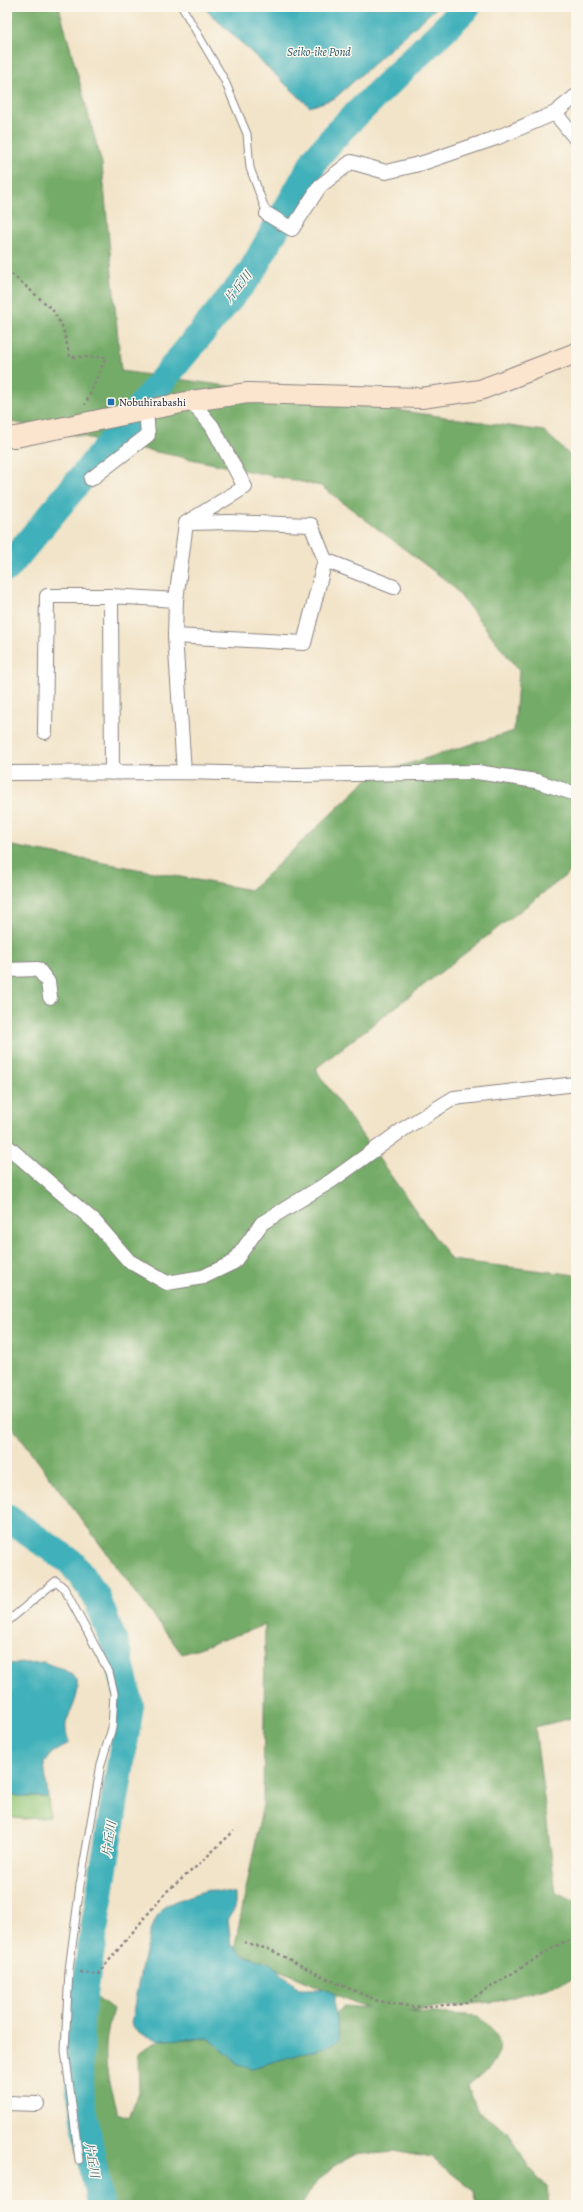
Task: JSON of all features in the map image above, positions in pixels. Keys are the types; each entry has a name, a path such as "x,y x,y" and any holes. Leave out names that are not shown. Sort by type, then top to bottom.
{"street":[{"path":"267,214 292,229 320,186 351,162 386,172 423,164 496,138 555,113 576,96"},
{"path":"555,113 576,139"},
{"path":"7,437 16,437 76,426 191,401 248,393 421,398 480,390 576,353"},
{"path":"186,523 244,487 212,426 191,401"},
{"path":"91,479 148,435 146,411"},
{"path":"175,636 304,643 325,560 311,525 229,522 186,523"},
{"path":"184,772 175,636 176,600 186,523"},
{"path":"325,560 394,587"},
{"path":"46,732 47,596 111,596 176,600"},
{"path":"111,596 112,773"},
{"path":"7,773 184,772 296,775 477,772 536,781 576,794"},
{"path":"7,970 38,969 48,982 50,997"},
{"path":"7,1146 95,1222 129,1260 167,1282 203,1276 234,1262 262,1223 331,1181 405,1128 454,1098 576,1084"},
{"path":"7,2103 37,2104"}],"lane":[{"path":"182,7 224,79 247,134 250,168 267,214"},
{"path":"7,1622 56,1581 64,1588 109,1672 114,1693 112,1728 101,1764 80,1885 69,1970 65,2050 79,2160"}],"path":[{"path":"7,270 52,309 62,328 70,357 106,357 76,426"},
{"path":"78,1971 97,1975 166,1892 197,1866 234,1831"},
{"path":"244,1942 271,1950 378,2001 413,2007 463,2004 558,1946 576,1937"}],"green space":[{"path":"7,7 59,7 102,164 121,371 544,431 576,461 576,871 573,870 315,1069 451,1260 576,1275 576,1717 535,1727 556,1893 576,1902 576,1979 499,2001 408,2011 479,2016 494,2032 499,2043 497,2057 492,2064 468,2087 478,2111 509,2133 528,2166 547,2187 549,2205 477,2205 474,2191 432,2158 394,2151 354,2155 331,2168 312,2188 302,2205 108,2205 91,2080 93,1994 113,2009 107,2037 107,2073 117,2113 129,2117 139,2093 138,2053 160,2040 209,2038 238,2064 339,2039 335,2014 345,2006 367,2008 234,1950 263,1804 265,1625 182,1654 7,1420 7,845 251,890 372,775 514,731 519,671 452,585 321,486 7,421"},
{"path":"7,1793 22,1797 48,1797 50,1817 23,1819 7,1817"}],"water":[{"name":"Seiko-ike Pond","path":"203,7 437,7 335,98 310,107"},
{"path":"44,1662 67,1671 72,1675 78,1686 77,1694 66,1724 69,1743 52,1753 44,1763 48,1797 22,1797 7,1793 7,1664"},
{"path":"209,1890 235,1894 235,1908 228,1919 231,1945 246,1956 270,1963 299,1989 324,1989 335,1994 335,2014 339,2039 331,2045 252,2068 238,2064 209,2038 160,2040 138,2033 131,2023 142,1962 151,1930 163,1908 171,1903"}],"waterway":[{"name":"片丘川","path":"7,568 250,274 316,158 340,130 467,7"},
{"name":"片丘川","path":"7,1518 71,1562 96,1596 117,1650 130,1706 80,2018 79,2085 100,2205"}],"place":[{"name":"Nobuhirabashi","path":"111,402"}]}
